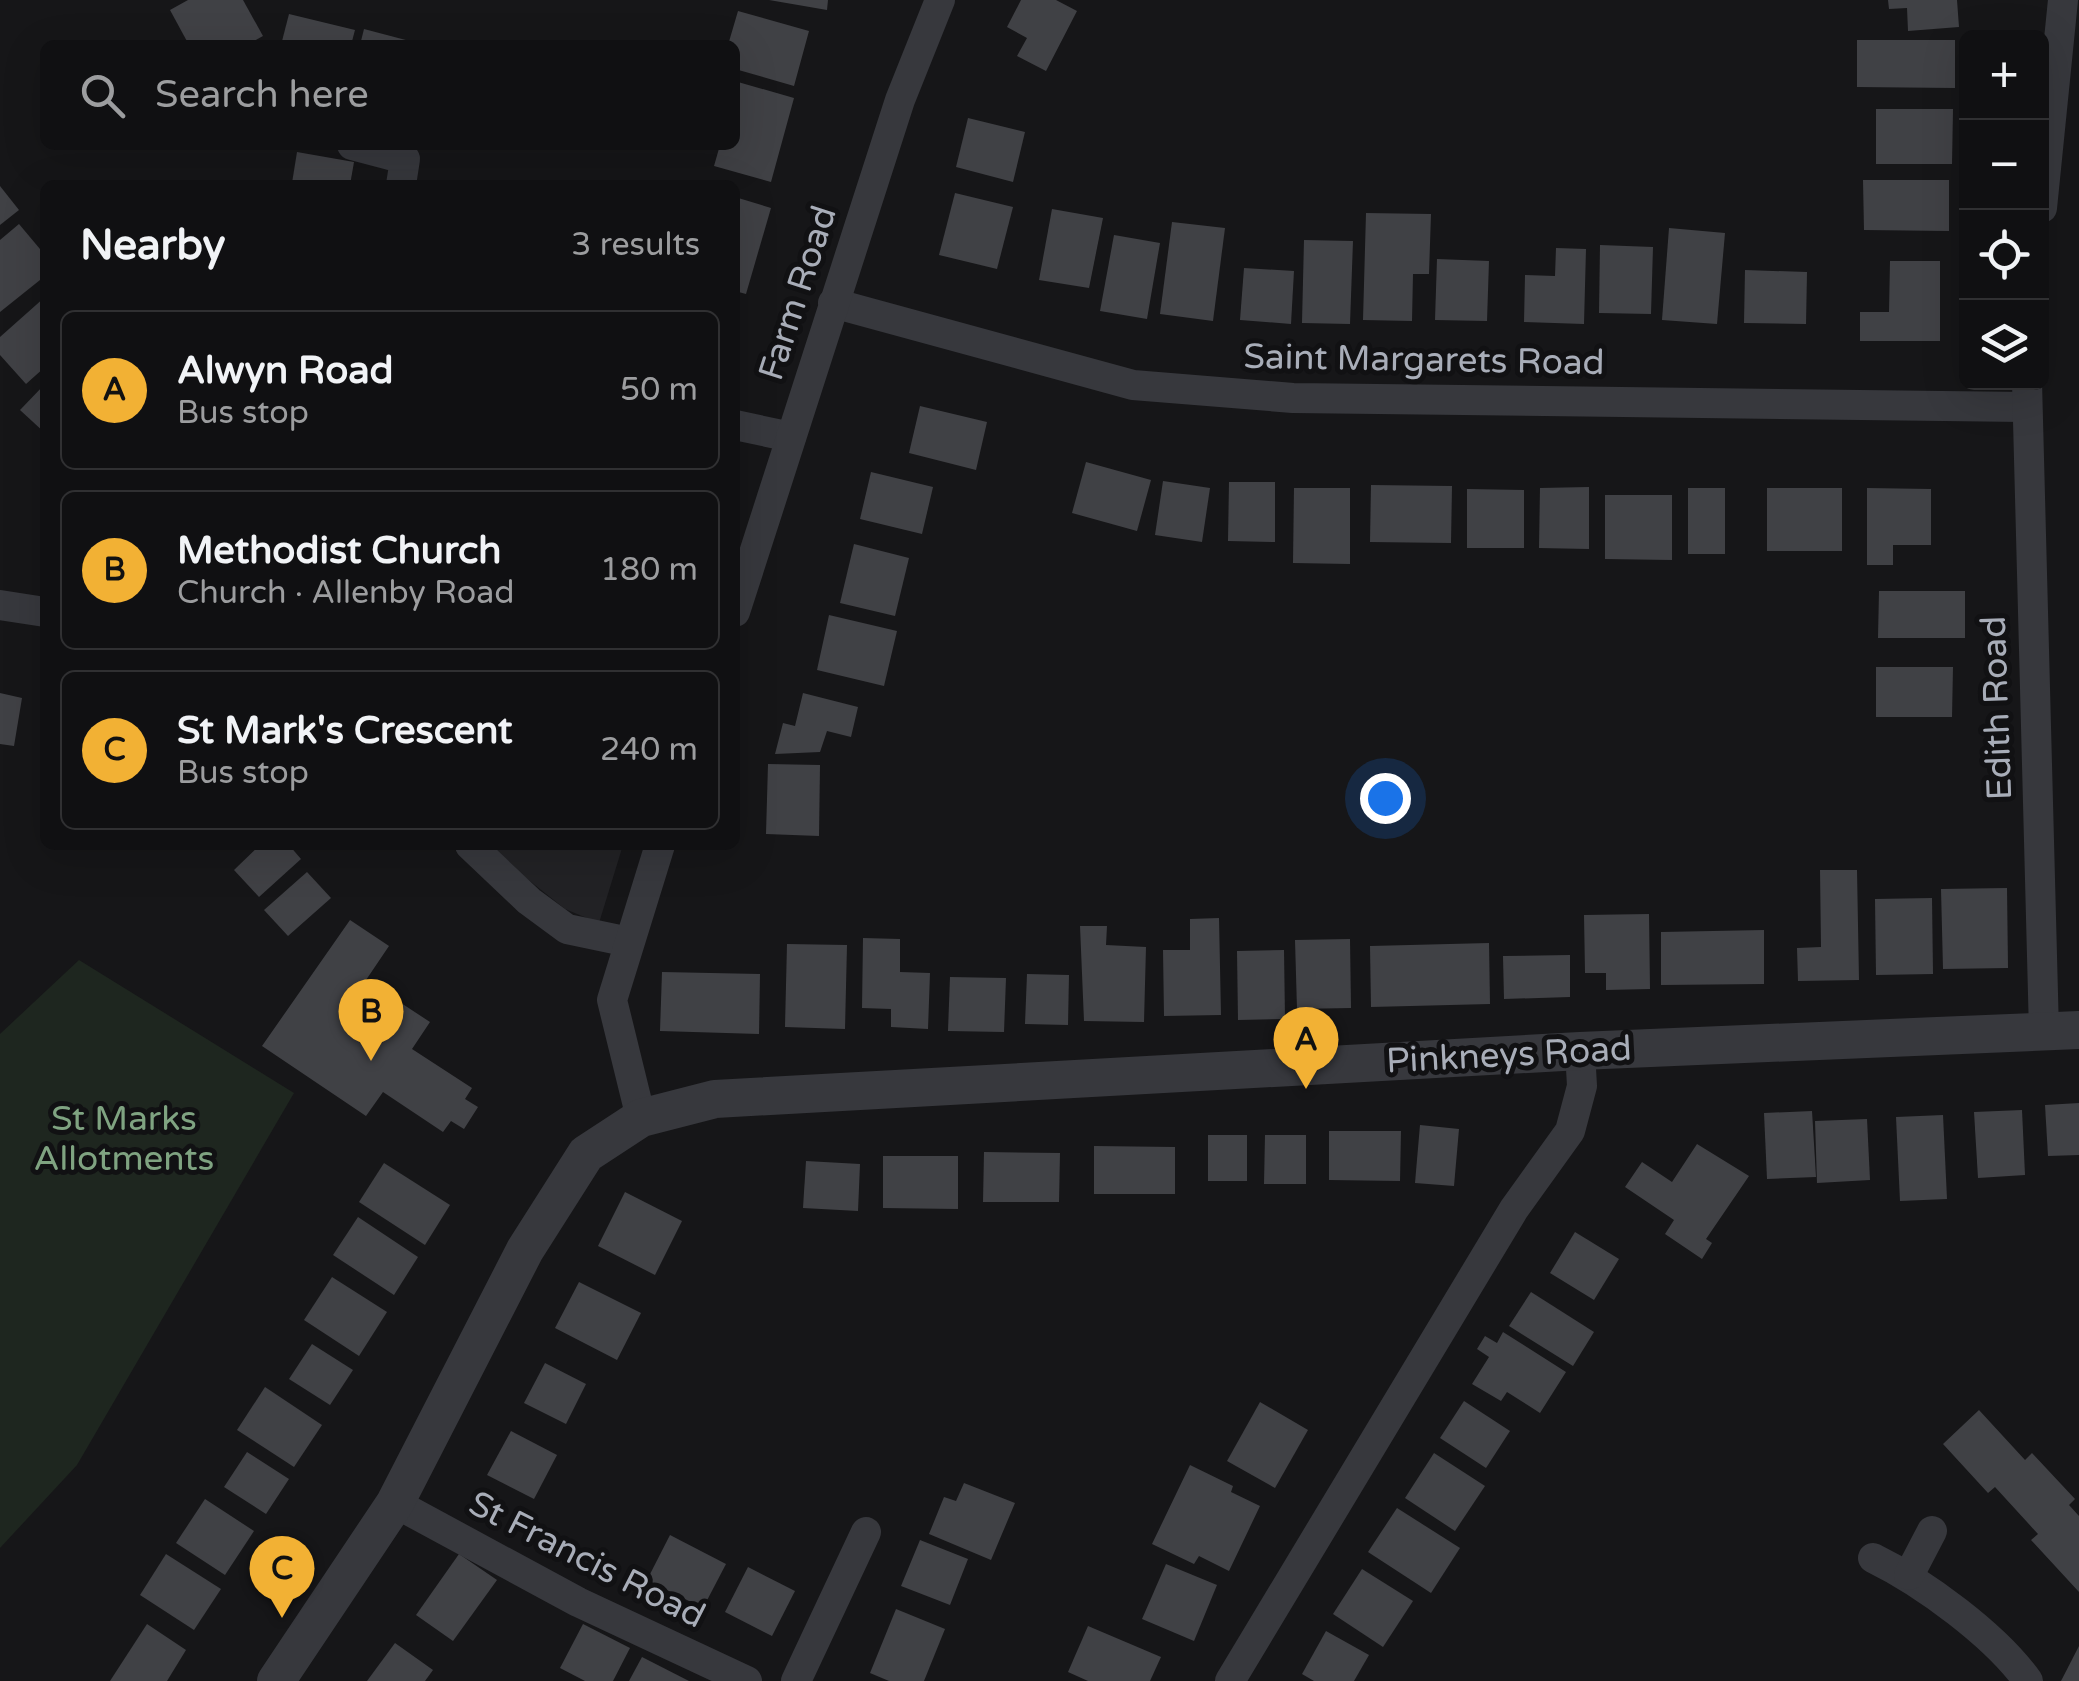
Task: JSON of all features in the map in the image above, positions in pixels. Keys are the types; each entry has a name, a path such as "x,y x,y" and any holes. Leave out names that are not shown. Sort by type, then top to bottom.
{"street":[{"name":"Farm Road","path":"740,596 900,100 940,0"},
{"path":"2049,139 2063,0"},
{"path":"371,150 405,159 402,180"},
{"name":"Saint Margarets Road","path":"832,303 1132,384 1293,398 2026,395"},
{"name":"Edith Road","path":"2026,395 2062,1031"},
{"path":"740,426 791,437"},
{"path":"0,605 40,611"},
{"path":"475,850 528,900 567,929 629,942"},
{"path":"642,1118 612,1000 658,850"},
{"name":"Pinkneys Road","path":"276,1681 395,1503 525,1250 586,1154 642,1118 715,1099 1580,1050 2062,1031"},
{"path":"1230,1681 1514,1209 1570,1130 1582,1086 1580,1050"},
{"name":"St Francis Road","path":"395,1503 578,1602 748,1681"},
{"path":"1909,1576 1932,1531"},
{"path":"796,1681 866,1532"},
{"path":"1873,1558 1909,1576 2006,1650 2028,1681"}],"shaded area":[{"path":"491,850 621,850 599,923 565,909"}],"green space":[{"name":"St Marks Allotments","path":"79,960 294,1093 77,1465 0,1548 0,1034"}],"building":[{"path":"188,0 243,0 263,36 256,40 186,40 170,10"},
{"path":"769,0 828,0 827,10"},
{"path":"1021,0 1056,0 1077,11 1046,71 1017,56 1027,38 1007,27"},
{"path":"1888,0 1957,0 1959,27 1908,31 1907,8 1889,9"},
{"path":"738,11 809,31 794,86 740,70 740,40 729,40"},
{"path":"289,14 355,30 352,40 282,40"},
{"path":"364,29 406,40 361,40"},
{"path":"1857,40 1955,40 1955,88 1857,87"},
{"path":"740,83 794,98 771,182 714,166 719,150 740,150"},
{"path":"1876,109 1953,109 1952,164 1876,164"},
{"path":"968,118 1025,132 1013,182 956,167"},
{"path":"297,152 354,162 351,180 292,180"},
{"path":"1863,180 1949,180 1949,231 1864,230"},
{"path":"0,186 19,210 0,225"},
{"path":"955,193 1013,207 997,269 939,255"},
{"path":"740,199 771,208 746,294 740,292"},
{"path":"1052,209 1103,218 1089,288 1039,280"},
{"path":"1366,213 1431,214 1429,274 1413,274 1412,321 1363,320"},
{"path":"1172,222 1225,228 1213,321 1160,314"},
{"path":"19,224 40,249 40,280 0,312 0,240"},
{"path":"1669,228 1725,233 1717,324 1662,320"},
{"path":"1114,235 1160,243 1147,319 1100,311"},
{"path":"1304,240 1353,241 1350,324 1302,323"},
{"path":"1600,245 1653,247 1651,314 1599,313"},
{"path":"1556,248 1586,249 1584,324 1524,322 1525,275 1555,276"},
{"path":"1437,259 1489,261 1487,321 1435,320"},
{"path":"1890,261 1940,261 1940,341 1860,341 1860,312 1889,312"},
{"path":"1244,268 1294,271 1291,324 1240,320"},
{"path":"1745,270 1807,272 1806,324 1744,323"},
{"path":"40,301 40,371 26,384 0,355 0,337"},
{"path":"40,389 40,428 20,410"},
{"path":"920,406 987,422 976,470 909,453"},
{"path":"1086,462 1151,480 1137,531 1072,513"},
{"path":"871,472 933,487 922,534 860,519"},
{"path":"1163,481 1210,488 1202,542 1155,535"},
{"path":"1229,482 1275,482 1275,542 1228,541"},
{"path":"1371,485 1452,486 1451,543 1370,542"},
{"path":"1589,487 1589,549 1539,548 1540,488"},
{"path":"1294,488 1350,488 1350,564 1293,563"},
{"path":"1688,488 1725,488 1725,554 1688,554"},
{"path":"1767,488 1842,488 1842,551 1767,551"},
{"path":"1867,488 1931,489 1931,545 1893,545 1893,565 1867,565"},
{"path":"1467,489 1524,490 1524,548 1467,548"},
{"path":"1605,495 1672,495 1672,560 1605,559"},
{"path":"854,544 909,558 895,616 840,603"},
{"path":"1879,591 1965,591 1965,638 1878,638"},
{"path":"829,615 897,631 884,686 817,670"},
{"path":"1876,667 1953,667 1952,717 1876,717"},
{"path":"0,693 22,698 14,746 0,744"},
{"path":"803,693 858,707 851,737 827,731 820,752 775,754 783,723 795,726"},
{"path":"768,764 820,765 819,836 766,834"},
{"path":"255,850 293,850 301,859 259,897 234,870"},
{"path":"1820,870 1857,870 1859,980 1798,981 1797,948 1821,947"},
{"path":"307,872 331,898 288,936 264,910"},
{"path":"2007,888 2008,968 1943,969 1941,889"},
{"path":"1932,898 1933,974 1876,975 1875,899"},
{"path":"1649,914 1650,989 1606,990 1606,973 1585,973 1584,915"},
{"path":"1219,918 1221,1015 1164,1016 1163,950 1190,950 1190,919"},
{"path":"350,920 389,946 366,980 430,1022 412,1049 472,1088 465,1099 478,1107 464,1129 451,1121 443,1132 383,1092 366,1116 262,1046"},
{"path":"1080,926 1107,926 1106,945 1146,947 1144,1022 1084,1021"},
{"path":"1764,930 1764,984 1661,985 1661,932"},
{"path":"863,938 900,939 900,972 930,973 928,1029 891,1027 891,1009 862,1008"},
{"path":"1350,939 1351,1008 1297,1009 1295,940"},
{"path":"1489,943 1490,1004 1371,1007 1370,946"},
{"path":"787,944 847,945 845,1029 785,1027"},
{"path":"1284,950 1285,1019 1238,1020 1237,951"},
{"path":"1570,955 1570,997 1504,999 1503,956"},
{"path":"662,972 760,974 759,1034 660,1031"},
{"path":"1027,974 1069,975 1068,1025 1025,1024"},
{"path":"950,977 1006,978 1004,1032 948,1031"},
{"path":"2079,1103 2079,1155 2048,1156 2045,1105"},
{"path":"2022,1110 2025,1175 1978,1178 1974,1112"},
{"path":"1812,1111 1816,1177 1767,1179 1764,1113"},
{"path":"1943,1115 1947,1199 1900,1201 1896,1117"},
{"path":"1867,1119 1870,1180 1817,1183 1815,1121"},
{"path":"1420,1125 1459,1129 1454,1186 1415,1183"},
{"path":"1329,1131 1401,1131 1400,1181 1329,1180"},
{"path":"1208,1135 1247,1135 1247,1181 1208,1181"},
{"path":"1265,1135 1306,1135 1306,1184 1264,1184"},
{"path":"1697,1144 1749,1176 1706,1239 1712,1243 1702,1259 1665,1234 1674,1220 1625,1187 1642,1162 1672,1182"},
{"path":"1094,1146 1175,1147 1175,1194 1094,1194"},
{"path":"984,1152 1060,1153 1059,1202 983,1202"},
{"path":"883,1156 958,1156 958,1209 883,1208"},
{"path":"806,1161 860,1164 858,1211 803,1208"},
{"path":"384,1163 450,1205 425,1245 359,1202"},
{"path":"625,1192 682,1221 655,1275 598,1246"},
{"path":"358,1217 418,1257 394,1295 333,1255"},
{"path":"1575,1232 1619,1259 1594,1300 1550,1273"},
{"path":"332,1277 387,1312 359,1356 304,1320"},
{"path":"579,1282 641,1313 617,1360 555,1328"},
{"path":"1531,1292 1594,1332 1573,1366 1509,1326"},
{"path":"1503,1332 1566,1372 1540,1413 1507,1392 1501,1401 1472,1384 1489,1357 1477,1349 1485,1336 1497,1343"},
{"path":"312,1344 353,1370 330,1405 289,1379"},
{"path":"545,1363 586,1384 566,1424 524,1403"},
{"path":"265,1387 322,1425 294,1467 237,1430"},
{"path":"1464,1401 1510,1431 1486,1468 1440,1438"},
{"path":"1260,1402 1308,1430 1275,1488 1227,1461"},
{"path":"1979,1410 2025,1460 2032,1453 2075,1499 2069,1505 2079,1516 2079,1592 2031,1540 2038,1534 1995,1487 1988,1493 1943,1444"},
{"path":"511,1431 557,1455 534,1499 487,1475"},
{"path":"247,1452 289,1479 266,1514 224,1487"},
{"path":"1434,1453 1485,1486 1455,1531 1405,1498"},
{"path":"1190,1465 1233,1486 1231,1492 1260,1506 1229,1571 1199,1556 1194,1564 1152,1544"},
{"path":"964,1483 1015,1503 991,1560 929,1534 944,1497 956,1501"},
{"path":"205,1499 254,1531 225,1575 176,1543"},
{"path":"1397,1508 1460,1548 1431,1593 1368,1552"},
{"path":"670,1535 726,1564 703,1608 647,1580"},
{"path":"920,1540 968,1559 950,1605 901,1586"},
{"path":"166,1554 221,1589 194,1630 140,1595"},
{"path":"459,1554 497,1580 453,1641 416,1615"},
{"path":"1166,1564 1217,1585 1194,1641 1142,1619"},
{"path":"748,1567 795,1591 772,1636 725,1612"},
{"path":"1362,1569 1413,1601 1383,1647 1333,1614"},
{"path":"896,1609 945,1629 924,1681 889,1681 870,1673"},
{"path":"147,1624 186,1650 167,1681 110,1681"},
{"path":"583,1624 630,1648 613,1681 585,1681 560,1668"},
{"path":"1088,1626 1161,1657 1150,1681 1088,1681 1068,1672"},
{"path":"1326,1631 1369,1655 1354,1681 1314,1681 1302,1674"},
{"path":"395,1643 433,1670 425,1681 367,1681"},
{"path":"2079,1646 2079,1681 2061,1681"},
{"path":"642,1657 689,1681 629,1681"}],"place":[{"name":"Methodist Church","path":"371,1061"},
{"name":"Alwyn Road","path":"1306,1089"},
{"name":"St Mark's Crescent","path":"282,1618"}]}
